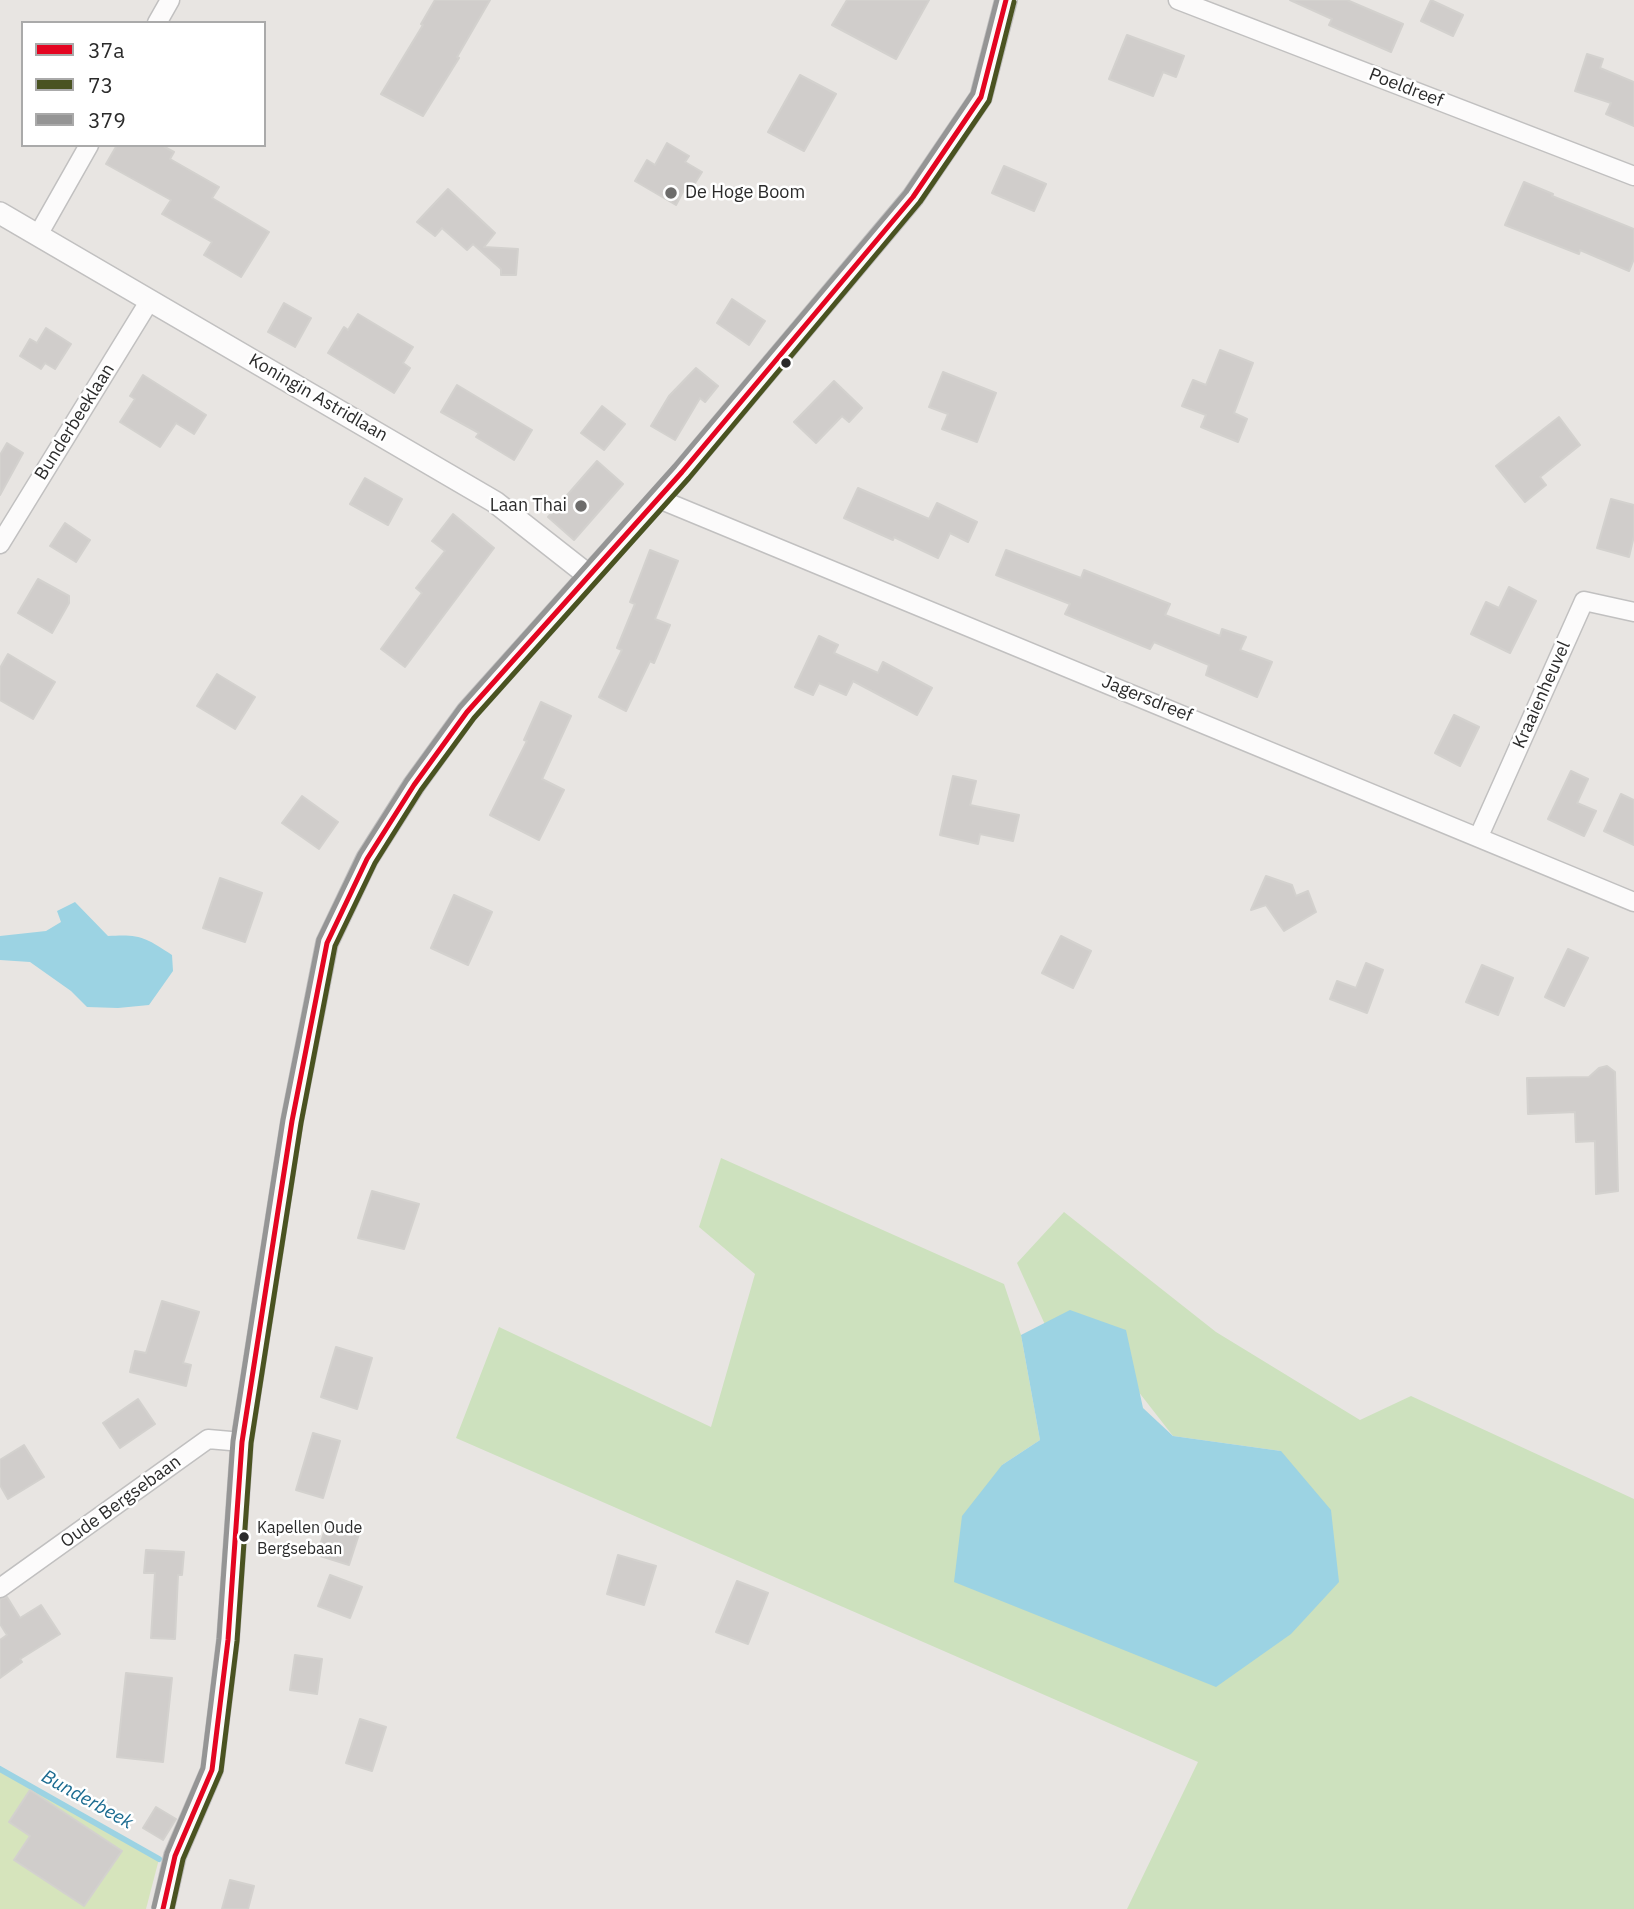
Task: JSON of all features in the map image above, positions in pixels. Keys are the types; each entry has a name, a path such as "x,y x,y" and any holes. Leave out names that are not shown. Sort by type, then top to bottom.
{"street":[{"path":"158,21 170,0"},
{"path":"163,1909 175,1856 212,1770 228,1640 242,1442 292,1121 327,943 367,859 414,785 467,712 659,499 913,197 981,97 1006,0"},
{"name":"Poeldreef","path":"1178,0 1634,176"},
{"path":"38,235 88,147"},
{"name":"Koningin Astridlaan","path":"0,214 495,502 588,575"},
{"name":"Bunderbeeklaan","path":"0,544 150,300"},
{"name":"Jagersdreef","path":"659,499 1634,902"},
{"name":"Kraaienheuvel","path":"1479,836 1584,601 1634,612"},
{"name":"Oude Bergsebaan","path":"2,1582 208,1439 242,1442"}],"green space":[{"path":"721,1158 1004,1284 1021,1335 1040,1440 1002,1465 1281,1451 1173,1436 1113,1359 1047,1329 1017,1263 1064,1212 1216,1332 1360,1420 1411,1396 1634,1499 1634,1909 1127,1909 1198,1762 456,1438 499,1327 711,1427 755,1274 699,1227"},
{"path":"0,1769 159,1859 146,1909 0,1909"}],"water":[{"path":"75,902 108,936 142,938 172,955 173,971 149,1005 87,1007 71,991 30,962 0,960 0,936 46,931 61,922 57,911"},
{"path":"1070,1310 1126,1330 1143,1408 1173,1436 1281,1451 1331,1510 1339,1582 1291,1634 1216,1687 954,1582 962,1516 1002,1465 1040,1440 1021,1335"}],"building":[{"path":"435,0 490,0 457,57 459,58 423,116 381,94"},
{"path":"847,0 929,0 896,59 832,25"},
{"path":"1290,0 1347,0 1403,24 1391,52 1329,25 1332,19"},
{"path":"1431,0 1463,15 1453,36 1421,21"},
{"path":"1127,35 1184,56 1176,77 1163,72 1153,96 1109,79"},
{"path":"1587,54 1603,59 1600,68 1634,82 1634,126 1606,114 1611,103 1575,91"},
{"path":"800,75 836,94 804,151 768,132"},
{"path":"667,143 689,156 685,162 702,172 690,191 685,188 676,205 635,181 647,160 655,165"},
{"path":"116,147 165,147 174,152 170,159 219,187 212,198 269,232 241,277 204,255 212,242 162,214 171,200 106,164"},
{"path":"1004,166 1046,184 1034,211 992,193"},
{"path":"1524,182 1634,229 1634,259 1629,271 1580,250 1579,254 1505,225"},
{"path":"448,189 495,233 484,247 518,249 516,275 501,275 501,269 473,244 467,250 442,228 435,236 417,222"},
{"path":"732,299 765,321 749,345 717,323"},
{"path":"284,303 311,318 295,347 268,332"},
{"path":"358,314 413,347 403,363 410,368 394,393 328,353 344,327 348,330"},
{"path":"46,328 71,344 55,369 45,363 41,369 20,356 30,339 37,343"},
{"path":"1220,350 1253,363 1234,413 1247,419 1238,442 1201,427 1206,415 1182,406 1193,380 1206,385"},
{"path":"696,368 718,386 705,402 700,398 675,440 651,426 669,396"},
{"path":"943,372 996,393 977,442 942,429 948,414 929,407"},
{"path":"143,375 206,415 194,434 176,423 160,447 120,422 135,399 130,396"},
{"path":"834,381 862,408 849,422 842,416 816,443 794,422"},
{"path":"457,385 532,430 514,460 476,437 479,433 441,412"},
{"path":"602,406 625,424 604,450 581,433"},
{"path":"1559,417 1580,445 1540,477 1546,485 1525,502 1496,466"},
{"path":"7,443 23,453 0,495 0,455"},
{"path":"597,461 623,484 574,540 548,517"},
{"path":"365,478 402,499 388,525 350,504"},
{"path":"858,488 929,519 937,503 977,522 968,542 950,533 938,558 844,518"},
{"path":"1611,499 1634,505 1634,536 1629,557 1597,548"},
{"path":"453,514 494,548 405,667 381,649 422,593 416,588 445,551 432,541"},
{"path":"65,523 90,540 76,562 50,546"},
{"path":"650,550 678,561 655,619 670,625 654,663 650,661 626,711 599,697 622,650 617,648 635,604 630,602"},
{"path":"1006,550 1081,578 1084,570 1170,604 1165,615 1220,636 1222,629 1246,637 1240,650 1272,662 1257,697 1206,675 1209,665 1154,642 1150,649 1065,614 1070,604 996,575"},
{"path":"38,579 69,596 69,603 52,633 18,613"},
{"path":"1509,587 1536,601 1510,653 1471,634 1486,602 1499,608"},
{"path":"819,636 838,645 834,653 878,673 883,662 932,688 917,715 853,681 846,695 819,683 813,695 795,687"},
{"path":"8,654 55,682 33,719 0,700 0,668"},
{"path":"217,674 255,697 235,729 197,706"},
{"path":"541,702 571,716 542,779 564,790 539,840 490,815 527,741 524,740"},
{"path":"1454,715 1479,727 1460,766 1435,753"},
{"path":"1571,771 1588,779 1577,803 1596,811 1584,836 1548,819"},
{"path":"953,776 976,781 970,805 1019,815 1013,841 980,834 978,844 940,835"},
{"path":"1621,794 1634,800 1634,845 1604,831"},
{"path":"302,796 338,822 319,849 282,823"},
{"path":"1266,876 1292,885 1296,896 1308,891 1316,912 1284,931 1266,905 1251,910"},
{"path":"220,878 262,893 245,942 203,928"},
{"path":"454,895 492,912 468,965 431,948"},
{"path":"1061,936 1091,951 1073,988 1042,973"},
{"path":"1568,949 1588,958 1564,1006 1545,997"},
{"path":"1366,963 1383,970 1367,1013 1330,999 1337,981 1356,988"},
{"path":"1482,965 1513,978 1498,1015 1466,1002"},
{"path":"1607,1066 1615,1072 1618,1191 1596,1194 1595,1141 1576,1142 1575,1112 1528,1114 1527,1078 1589,1077 1599,1068"},
{"path":"372,1191 419,1204 404,1249 358,1238"},
{"path":"162,1301 199,1312 183,1363 191,1365 186,1386 130,1372 135,1351 146,1353"},
{"path":"336,1347 372,1358 357,1409 321,1397"},
{"path":"138,1399 155,1424 120,1448 103,1423"},
{"path":"313,1433 340,1441 323,1498 296,1490"},
{"path":"24,1445 44,1477 8,1499 0,1485 0,1460"},
{"path":"327,1523 359,1534 349,1565 317,1555"},
{"path":"146,1550 184,1552 182,1575 178,1575 175,1639 151,1638 155,1573 144,1573"},
{"path":"618,1555 656,1566 644,1605 607,1594"},
{"path":"330,1575 362,1587 350,1618 318,1606"},
{"path":"737,1581 768,1593 748,1644 716,1632"},
{"path":"7,1597 20,1618 41,1605 60,1634 20,1659 22,1662 0,1678 0,1640 7,1635 0,1624 0,1599"},
{"path":"295,1655 322,1659 317,1694 290,1690"},
{"path":"126,1673 172,1678 163,1762 117,1757"},
{"path":"360,1719 386,1727 372,1771 346,1763"},
{"path":"30,1790 122,1851 84,1906 14,1860 30,1836 9,1822"},
{"path":"156,1807 176,1819 163,1840 143,1828"},
{"path":"230,1880 254,1886 248,1909 222,1909"}],"waterway":[{"name":"Bunderbeek","path":"0,1769 159,1859"}],"transit line":[{"name":"379","path":"154,1907 167,1853 203,1768 219,1639 233,1441 283,1120 319,939 360,854 407,780 460,707 675,466 906,192 973,93 997,0"},
{"name":"37a","path":"163,1909 175,1856 212,1770 228,1640 242,1442 292,1121 327,943 367,859 414,785 467,712 682,472 913,197 981,97 1006,0"},
{"name":"73","path":"172,1909 183,1859 221,1771 237,1641 251,1443 301,1123 335,946 375,863 421,790 474,718 689,478 920,202 989,101 1014,2"}],"place":[{"name":"De Hoge Boom","path":"671,193"},
{"name":"Laan Thai","path":"581,506"},
{"name":"Kapellen Oude Bergsebaan","path":"244,1537"}]}
